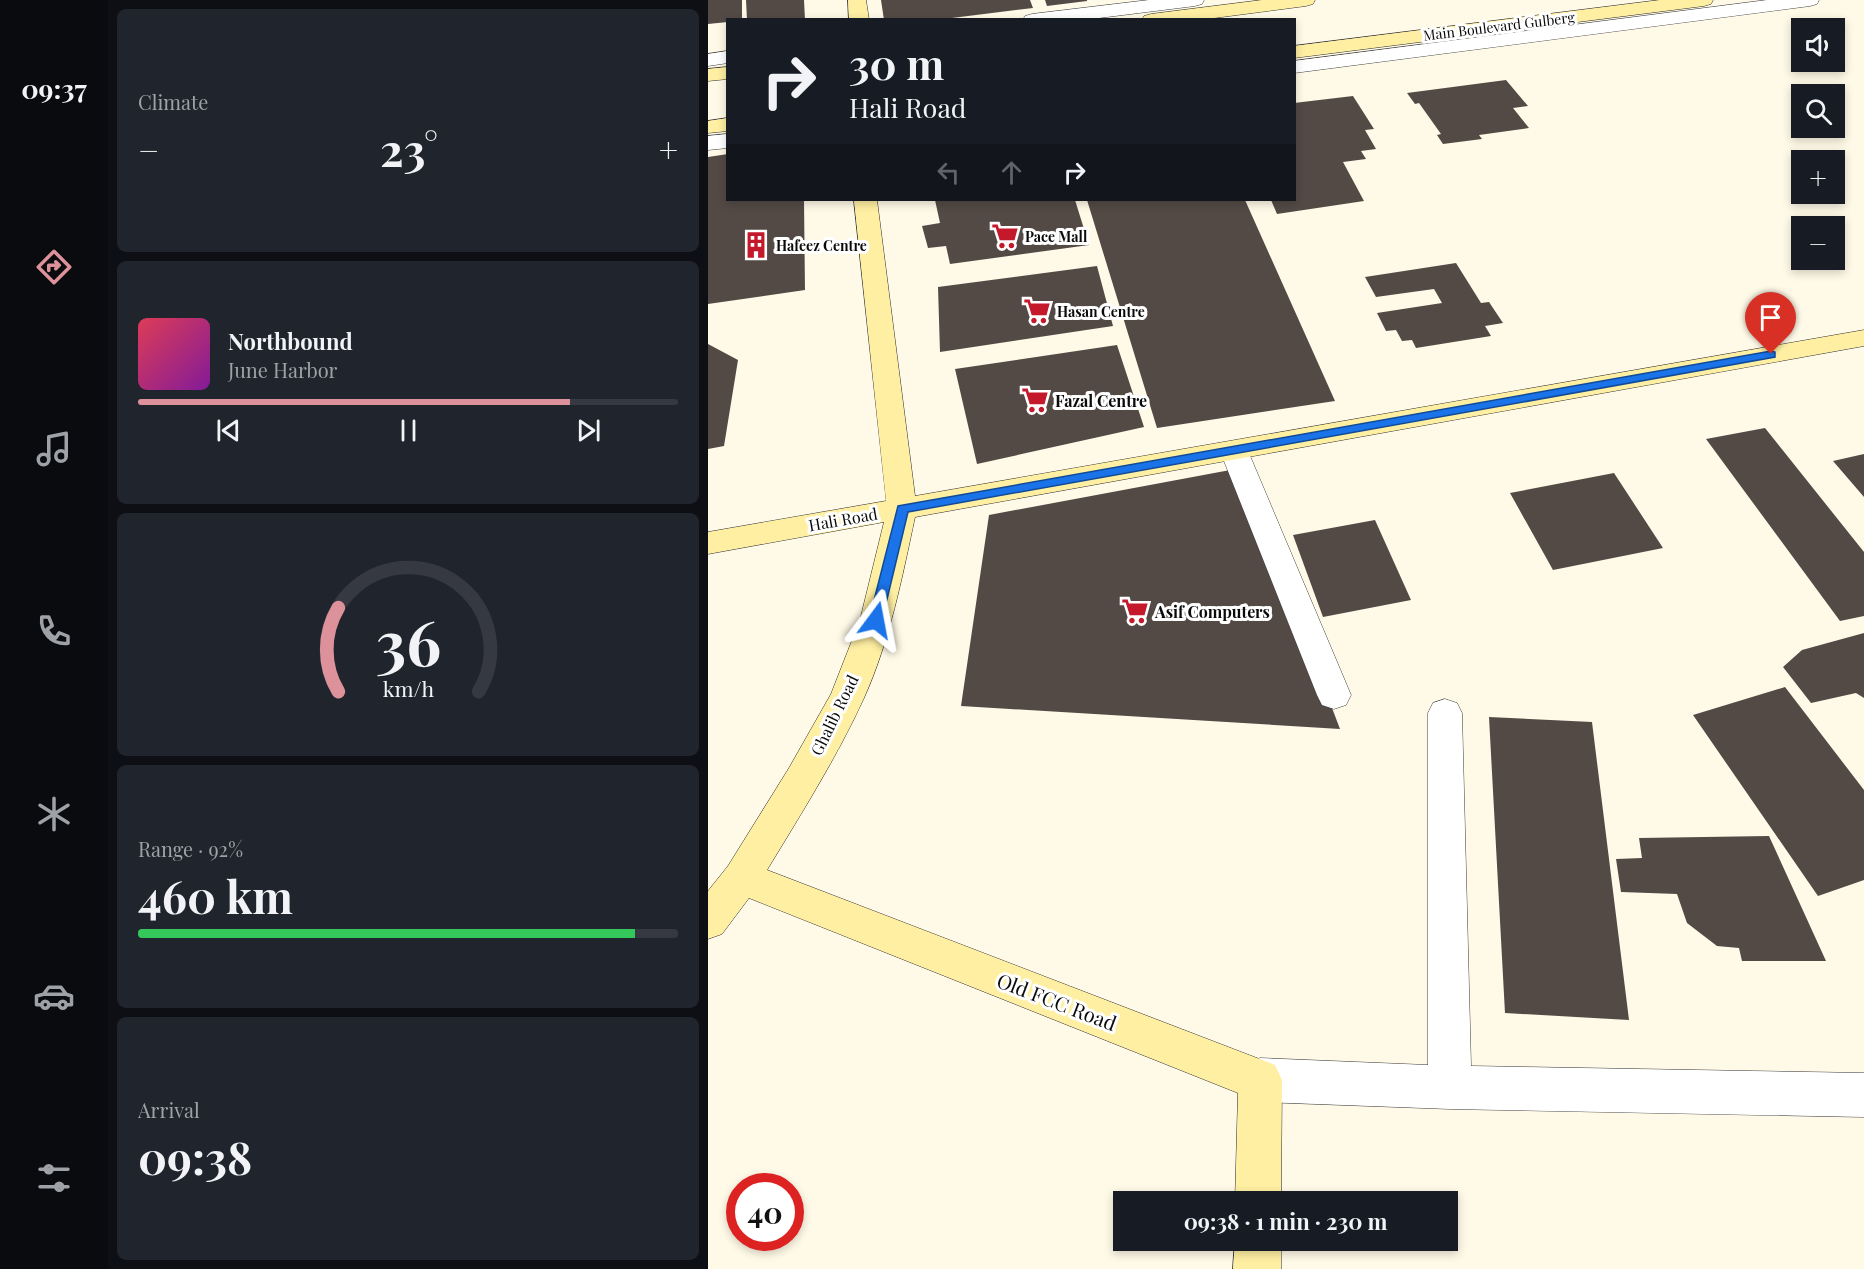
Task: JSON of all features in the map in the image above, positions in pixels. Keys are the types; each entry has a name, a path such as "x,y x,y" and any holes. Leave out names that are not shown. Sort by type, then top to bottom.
{"street":[{"path":"857,0 860,18"},
{"path":"1048,18 1195,0"},
{"path":"1166,18 1306,0"},
{"name":"Main Boulevard Gulberg","path":"1296,52 1704,0"},
{"path":"1296,67 1810,0"},
{"path":"708,60 726,57"},
{"path":"708,75 726,73"},
{"path":"708,127 726,124"},
{"path":"708,143 726,141"},
{"name":"Ghalib Road","path":"708,921 742,878 802,779 847,697 876,620 902,509 865,201"},
{"name":"Hali Road","path":"708,543 1864,338"},
{"path":"1234,451 1334,695"},
{"path":"1445,713 1450,1087"},
{"name":"Old FCC Road","path":"742,878 1260,1080"},
{"path":"1258,1191 1260,1080 1450,1087 1864,1095"},
{"path":"1257,1269 1258,1251"}],"building":[{"path":"708,0 742,0 742,18 726,18 726,22 708,24"},
{"path":"746,0 804,0 805,18 747,18"},
{"path":"881,0 1030,0 1033,8 952,18 884,18"},
{"path":"1045,0 1087,0 1087,1 1047,6"},
{"path":"1506,80 1528,106 1513,108 1529,128 1479,135 1482,139 1443,144 1437,135 1441,134 1419,103 1415,104 1407,93"},
{"path":"1353,96 1374,129 1365,130 1376,149 1361,151 1366,159 1343,162 1364,201 1277,214 1271,201 1296,201 1296,103"},
{"name":"Hafeez Centre","path":"726,154 726,201 804,201 805,290 708,304 708,157"},
{"name":"Pace Mall","path":"935,201 1075,201 1089,245 950,264 946,246 928,248 922,226 940,223"},
{"path":"1087,201 1245,201 1335,401 1157,428"},
{"path":"1456,263 1481,303 1489,302 1503,323 1485,326 1491,336 1416,348 1412,340 1402,341 1396,330 1386,331 1377,313 1442,303 1434,289 1376,297 1365,277"},
{"path":"1097,266 1113,326 940,352 938,287"},
{"path":"708,344 738,360 724,446 708,449"},
{"path":"1117,345 1144,427 977,464 955,369"},
{"path":"1765,428 1864,552 1864,616 1840,621 1706,439"},
{"path":"1864,454 1864,497 1833,461"},
{"name":"Asif Computers","path":"1241,468 1340,729 961,706 989,515"},
{"path":"1614,473 1663,548 1553,570 1510,493"},
{"path":"1375,520 1411,600 1323,617 1293,535"},
{"path":"1864,633 1864,698 1856,693 1811,703 1783,667 1802,650"},
{"path":"1785,687 1864,790 1864,880 1818,896 1693,715"},
{"path":"1489,717 1592,722 1629,1020 1505,1013"},
{"path":"1769,836 1826,961 1742,961 1739,948 1717,946 1687,923 1677,894 1621,892 1616,859 1642,858 1639,838"}],"place":[{"name":"Pace Mall","path":"1005,236"},
{"name":"Hafeez Centre","path":"756,245"},
{"name":"Hasan Centre","path":"1037,311"},
{"name":"Fazal Centre","path":"1035,400"},
{"name":"Asif Computers","path":"1135,611"}],"route":[{"path":"876,620 902,509 1771,354"}]}
